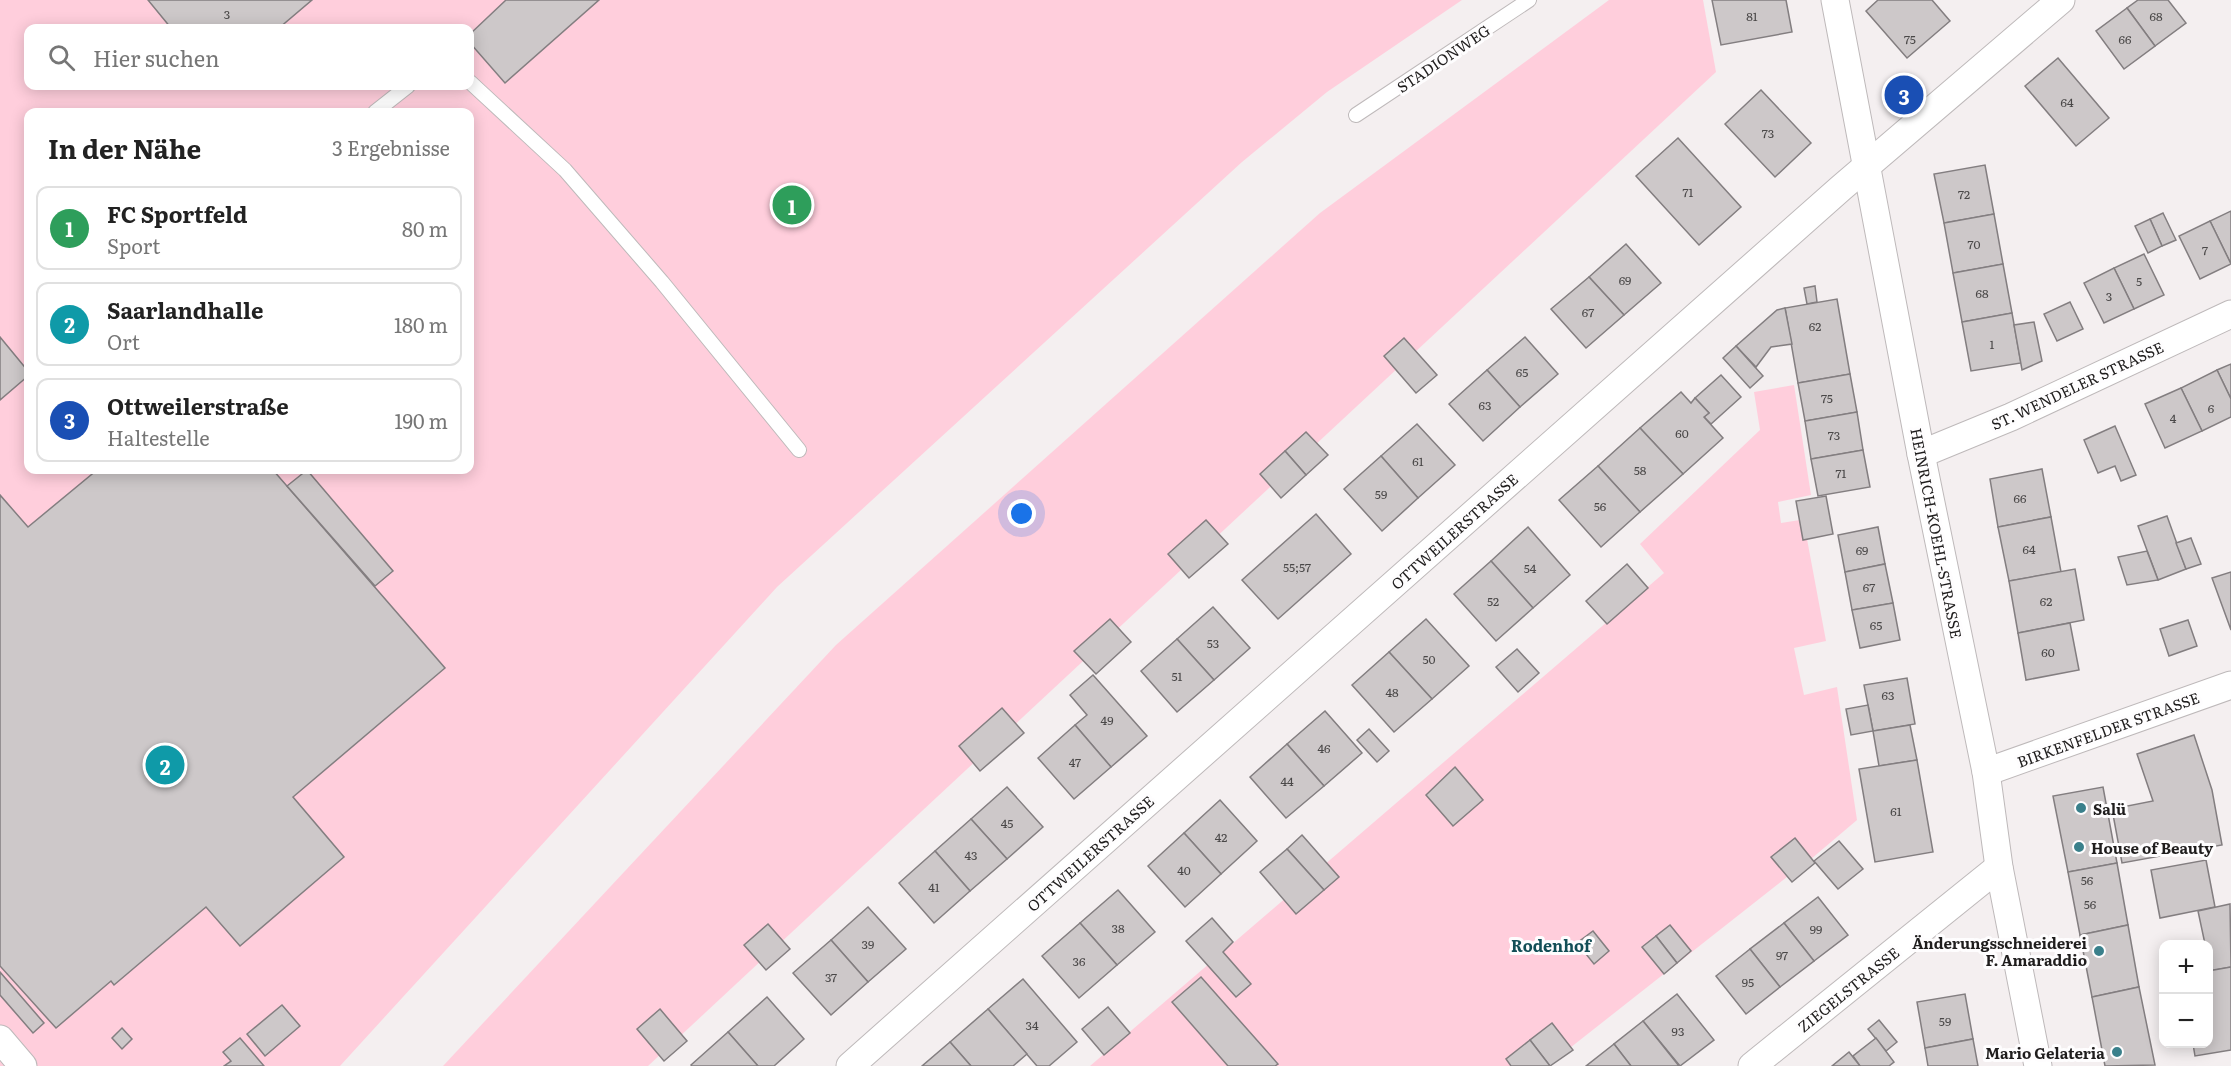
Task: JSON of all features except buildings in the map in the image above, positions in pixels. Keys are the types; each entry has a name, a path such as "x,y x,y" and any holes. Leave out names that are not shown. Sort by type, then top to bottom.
{"street":[{"name":"HEINRICH-KOEHL-STRASSE","path":"1835,0 1921,454 1986,772 1999,867 2038,1066"},
{"name":"OTTWEILERSTRASSE","path":"850,1066 1867,165 2061,0"},
{"name":"ST. WENDELER STRASSE","path":"1921,454 2011,417 2231,314"},
{"name":"BIRKENFELDER STRASSE","path":"1986,772 2231,685"},
{"name":"ZIEGELSTRASSE","path":"1752,1066 1999,867"},
{"path":"0,1039 23,1066"}],"lane":[{"name":"STADIONWEG","path":"1356,115 1529,0"},
{"path":"474,86 565,170 662,282 799,450"},
{"path":"380,108 403,90"}],"shaded area":[{"path":"0,0 1462,0 1327,92 1242,162 777,587 340,1066 0,1066"},
{"path":"1609,0 1703,0 1716,72 648,1066 443,1066 836,645 1320,213"},
{"path":"1794,385 1811,495 1778,502 1781,523 1800,520 1803,539 1807,539 1826,641 1794,648 1804,695 1837,687 1857,820 1811,859 1772,857 1787,877 1547,1066 1090,1066 1664,573 1640,544 1760,430 1754,392"}],"place":[{"name":"Ottweilerstraße","path":"1904,95"},
{"name":"FC Sportfeld","path":"792,205"},
{"name":"Saarlandhalle","path":"165,765"},
{"name":"Salü","path":"2081,808"},
{"name":"House of Beauty","path":"2079,847"},
{"name":"Änderungsschneiderei F. Amaraddio","path":"2099,951"},
{"name":"Mario Gelateria","path":"2117,1052"}],"district":[{"name":"Rodenhof","path":"1551,945"}]}
